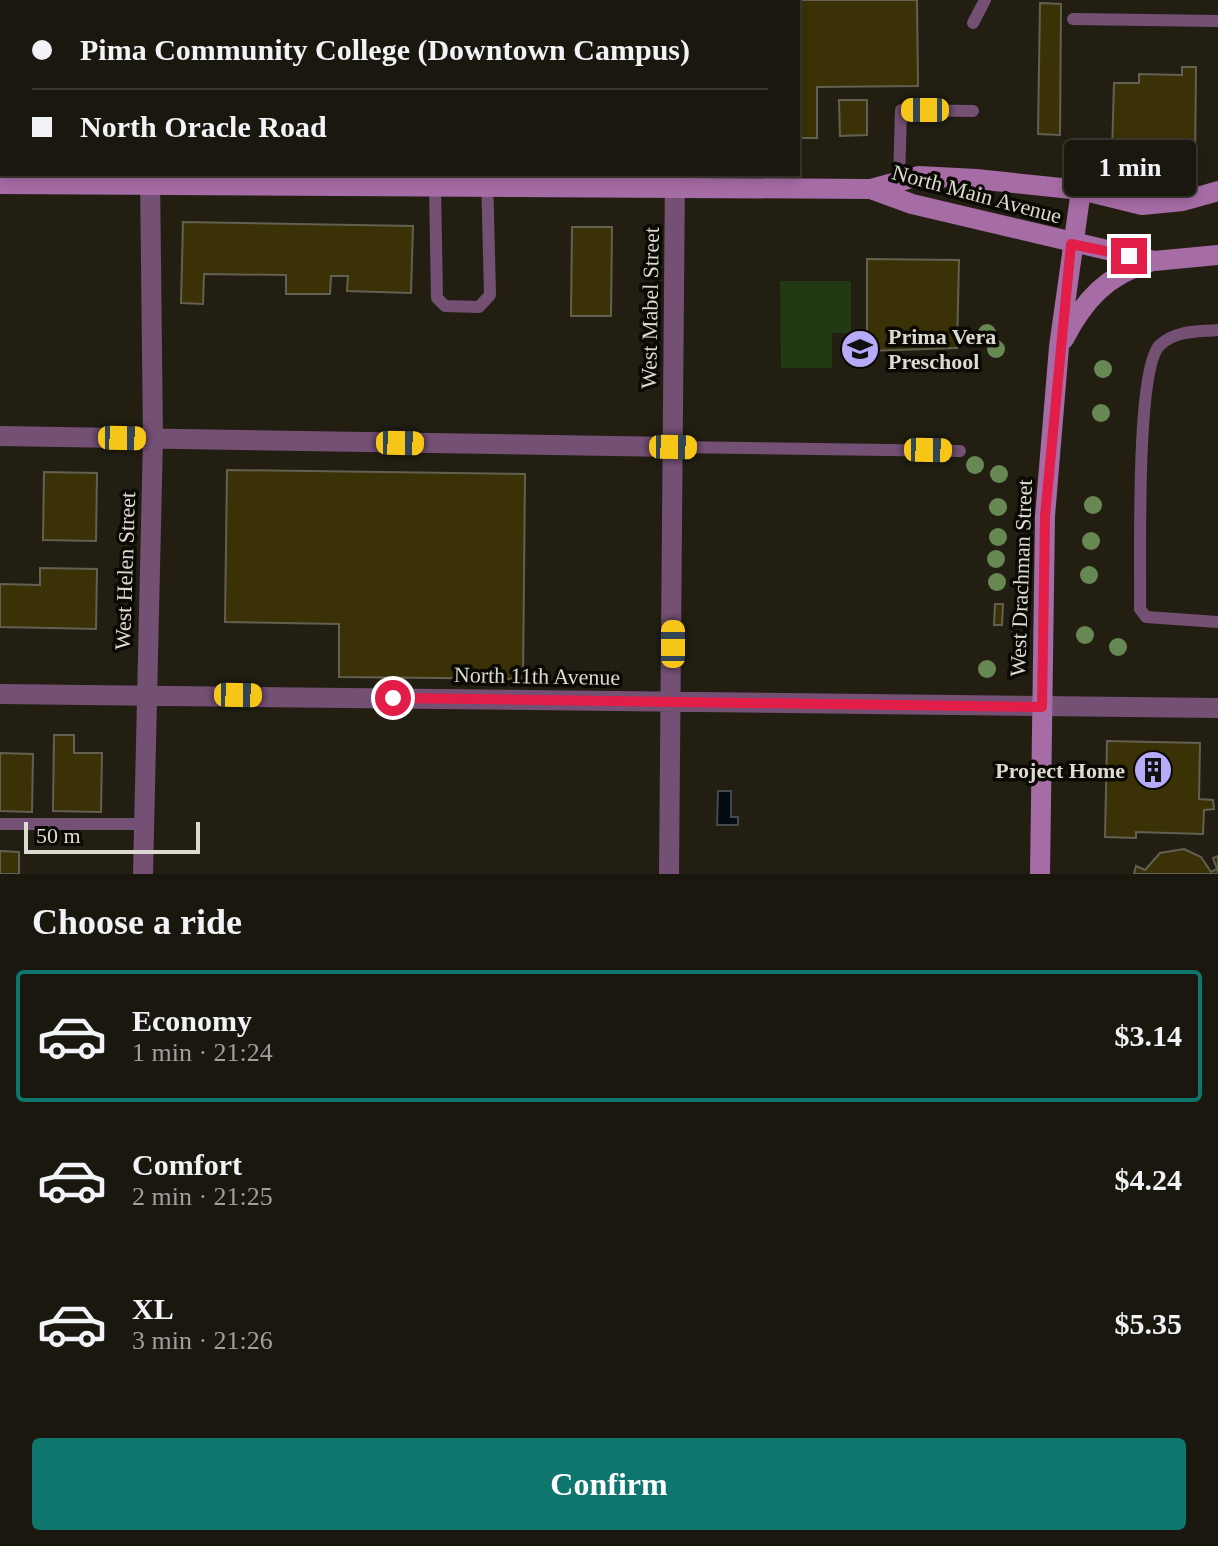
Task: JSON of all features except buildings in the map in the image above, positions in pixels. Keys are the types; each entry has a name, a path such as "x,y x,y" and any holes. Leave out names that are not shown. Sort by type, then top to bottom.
{"main road":[{"name":"North Main Avenue","path":"0,184 150,178 675,181 871,189 919,176 1081,190 1142,205 1183,201 1218,191"},
{"name":"North Main Avenue","path":"871,189 912,204 1071,244 1154,261"},
{"name":"West Drachman Street","path":"1040,874 1045,516 1059,347 1071,244 1081,190"},
{"path":"1059,347 1086,302 1109,279 1154,261 1218,255"}],"street":[{"name":"West Helen Street","path":"143,874 153,438 150,178"},
{"name":"West Mabel Street","path":"669,874 673,702 675,181"},
{"path":"0,436 673,447"},
{"name":"North 11th Avenue","path":"0,694 1218,708"}],"lane":[{"path":"973,23 985,0"},
{"path":"1073,19 1218,21"},
{"path":"899,182 901,110 973,111"},
{"path":"440,182 437,298 445,306 479,307 490,295 486,180"},
{"path":"1218,330 1177,333 1157,347 1144,389 1140,609 1146,617 1218,622"},
{"path":"673,447 960,451"},
{"path":"0,824 143,824"}],"green space":[{"path":"780,281 851,281 851,333 832,333 832,368 781,368"}],"shaded area":[{"path":"718,791 731,791 731,817 738,817 738,825 717,825"}],"place":[{"name":"Prima Vera Preschool","path":"860,349"},
{"name":"Project Home","path":"1153,770"}],"route":[{"path":"393,698 1042,707 1049,452 1071,244 1129,256"}]}
